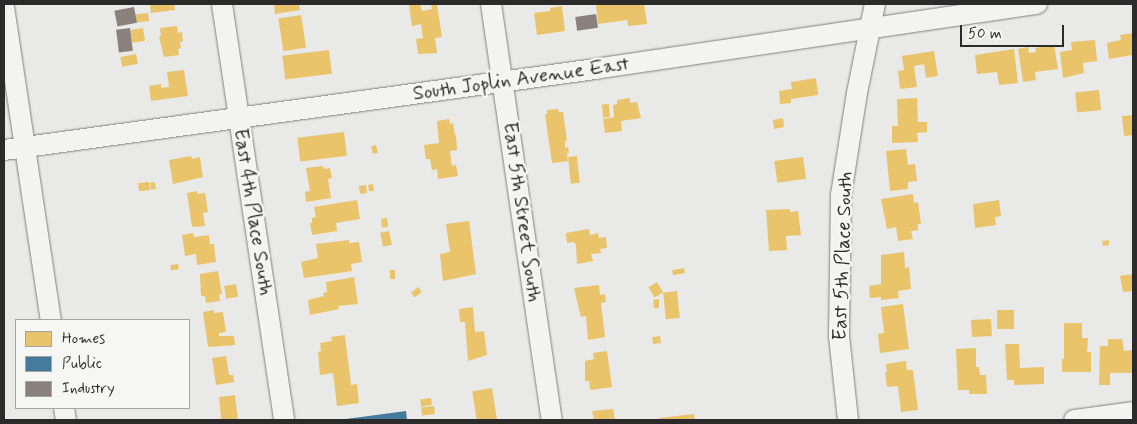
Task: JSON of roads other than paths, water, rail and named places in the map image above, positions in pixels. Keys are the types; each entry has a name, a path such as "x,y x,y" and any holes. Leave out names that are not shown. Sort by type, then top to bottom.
{"street":[{"name":"East 4th Place South","path":"222,4 284,420"},
{"name":"East 5th Street South","path":"491,4 552,420"},
{"name":"East 5th Place South","path":"848,420 839,336 841,194 857,93 874,4"},
{"name":"South Joplin Avenue East","path":"4,150 503,80 591,70 871,27 1037,4"},
{"path":"4,7 51,319"},
{"path":"1074,420 1133,412"}]}
